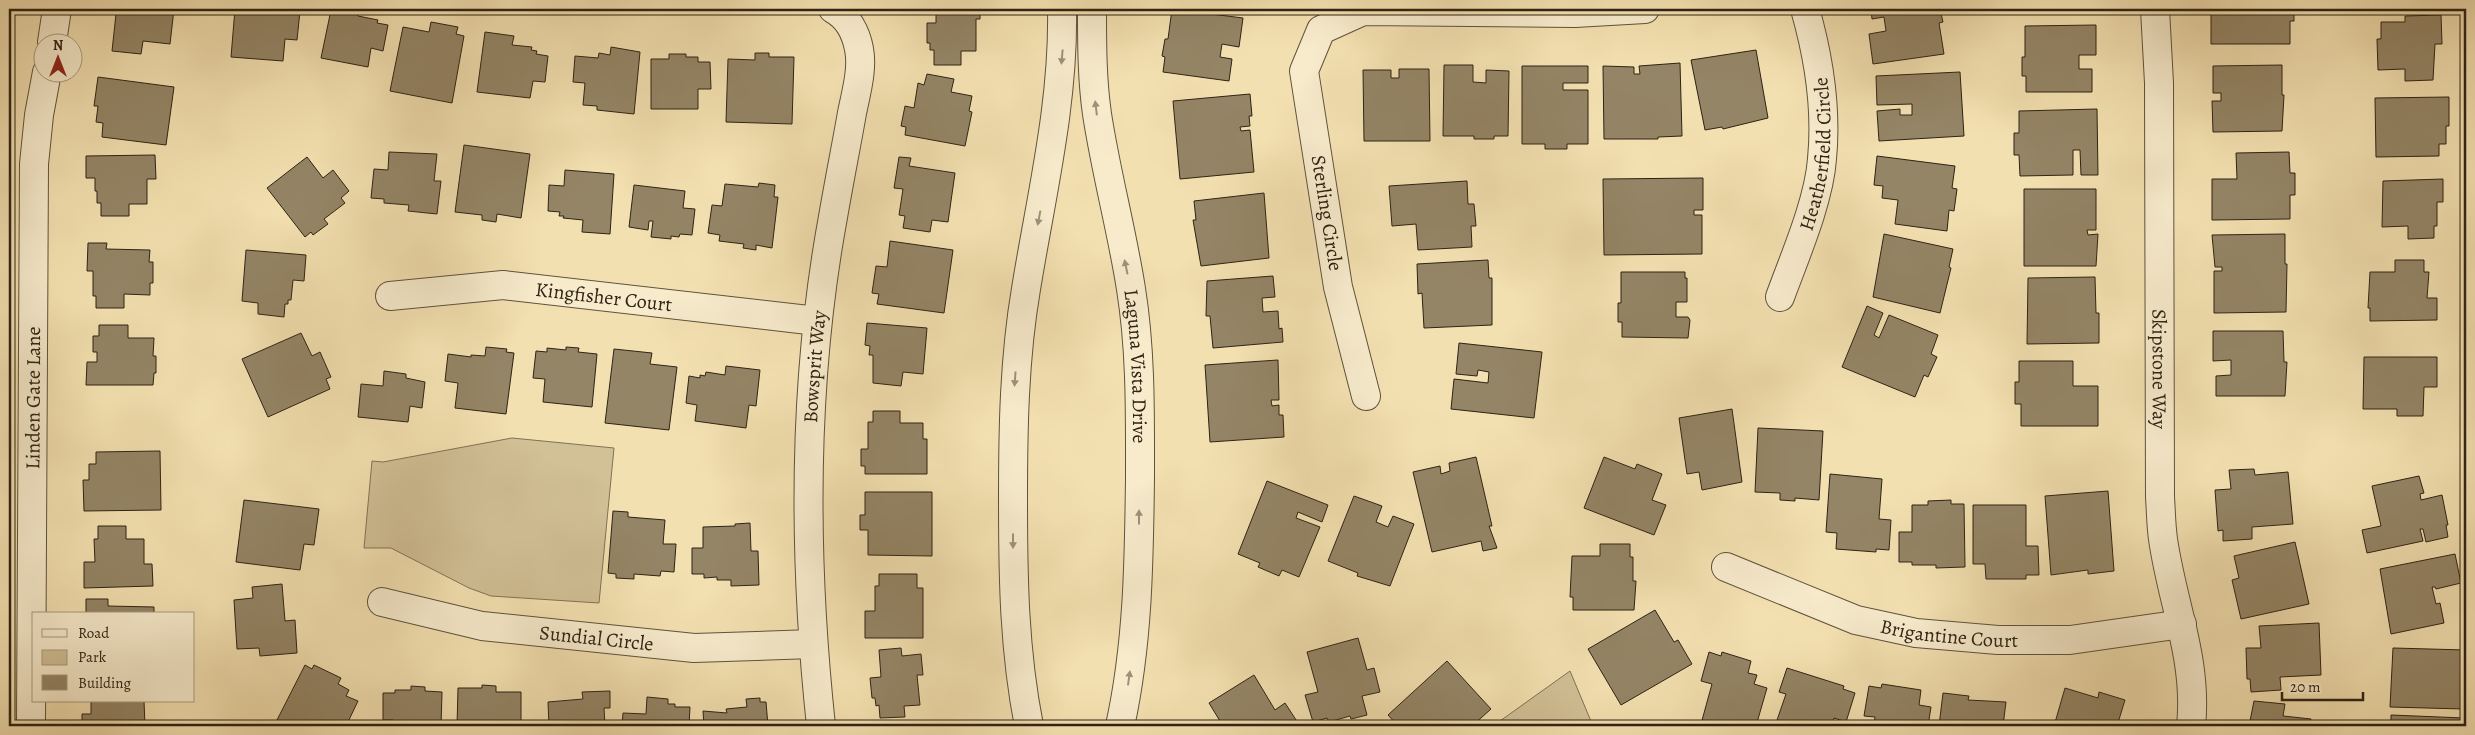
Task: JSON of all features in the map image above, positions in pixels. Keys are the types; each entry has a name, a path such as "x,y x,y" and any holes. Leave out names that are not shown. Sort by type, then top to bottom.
{"street":[{"path":"54,32 57,9"},
{"path":"1029,726 1016,653 1012,587 1012,424 1016,366 1025,291 1059,99 1063,48 1062,9"},
{"name":"Laguna Vista Drive","path":"1092,9 1092,65 1097,115 1131,289 1140,411 1139,564 1136,630 1120,726"},
{"path":"1479,10 1575,13 1645,9"},
{"name":"Heatherfield Circle","path":"1780,297 1810,213 1822,160 1823,104 1816,48 1805,9"},
{"name":"Skipstone Way","path":"2155,9 2159,93 2160,497 2163,539 2189,652 2193,707 2191,726"},
{"name":"Sterling Circle","path":"1366,396 1338,287 1304,71 1321,30 1363,11 1479,10"},
{"name":"Bowsprit Way","path":"821,726 813,644 809,465 810,405 817,321 828,243 858,80 859,50 853,30 838,11"},
{"name":"Linden Gate Lane","path":"31,726 34,164 39,115 45,82"},
{"name":"Kingfisher Court","path":"390,296 503,285 817,321"},
{"name":"Brigantine Court","path":"1726,567 1856,620 1916,633 1998,640 2070,640 2182,624"},
{"name":"Sundial Circle","path":"382,602 482,626 694,648 813,644"}],"green space":[{"path":"512,438 614,448 599,603 491,596 469,588 391,548 364,548 372,461 383,462"},
{"path":"1570,671 1593,726 1493,726"}],"building":[{"path":"108,9 174,9 170,44 143,41 141,54 112,51 116,14 108,13"},
{"path":"235,9 300,11 297,40 285,39 283,61 231,57"},
{"path":"936,9 980,9 980,19 976,19 976,51 961,51 961,65 934,65 934,50 930,50 930,43 927,43 927,23 936,23"},
{"path":"1172,9 1243,18 1239,47 1222,44 1220,57 1232,59 1229,81 1163,72 1165,57 1162,56 1165,39 1168,39"},
{"path":"1871,9 1940,9 1943,22 1939,23 1944,54 1873,64 1869,34 1886,31 1884,17 1872,19"},
{"path":"2211,9 2294,9 2294,21 2290,21 2290,44 2211,44"},
{"path":"331,10 347,13 348,10 358,13 358,16 378,20 377,23 388,25 383,51 371,48 368,67 321,58"},
{"path":"2441,15 2442,44 2435,44 2433,80 2405,81 2405,69 2378,70 2377,39 2381,39 2381,22 2405,22 2405,16"},
{"path":"431,22 458,27 456,34 464,36 452,103 390,91 403,27 429,32"},
{"path":"2096,25 2096,55 2079,55 2079,69 2092,69 2092,92 2026,92 2026,76 2022,76 2022,57 2025,57 2025,26"},
{"path":"485,32 514,36 512,45 532,47 531,50 537,51 536,54 548,56 545,82 533,81 530,98 477,92"},
{"path":"611,47 640,52 634,114 597,110 597,106 583,105 585,83 573,82 575,56 598,58 599,53 610,55"},
{"path":"1756,50 1768,118 1723,129 1722,127 1705,130 1691,60"},
{"path":"755,53 769,53 769,57 794,57 792,124 726,122 728,59 755,60"},
{"path":"669,54 686,54 686,57 698,57 698,62 710,62 711,89 698,89 698,109 651,109 651,59 669,59"},
{"path":"1680,63 1682,136 1658,137 1658,139 1604,139 1603,66 1634,67 1634,74 1640,74 1639,66"},
{"path":"1444,65 1473,65 1473,82 1486,83 1486,70 1509,71 1508,136 1494,136 1494,139 1474,139 1474,136 1443,136"},
{"path":"2282,65 2282,95 2284,95 2282,131 2213,132 2212,101 2221,101 2221,93 2213,93 2213,66"},
{"path":"1522,66 1588,66 1588,83 1563,83 1563,90 1588,90 1588,144 1567,144 1567,149 1545,149 1545,144 1522,144"},
{"path":"1399,69 1429,69 1430,141 1364,141 1363,70 1391,70 1391,78 1399,78"},
{"path":"1960,72 1964,136 1879,141 1877,111 1900,109 1900,115 1912,115 1912,104 1877,105 1876,76"},
{"path":"927,74 954,79 951,92 972,96 969,111 972,112 965,146 905,135 906,127 901,126 905,106 914,108 918,83 924,85"},
{"path":"98,77 174,87 166,145 102,137 103,123 96,122 98,106 94,106"},
{"path":"1250,94 1252,116 1249,116 1250,126 1240,127 1241,131 1250,130 1254,172 1180,179 1173,101"},
{"path":"2449,97 2449,126 2446,126 2446,144 2439,144 2439,156 2376,157 2375,98"},
{"path":"2097,109 2098,175 2081,175 2080,150 2073,150 2073,175 2020,176 2019,155 2014,155 2014,133 2019,133 2019,111"},
{"path":"464,145 530,154 521,218 497,214 496,222 482,220 482,215 455,212"},
{"path":"389,152 437,154 434,181 441,181 437,214 408,211 409,205 384,203 384,199 371,198 374,169 388,170"},
{"path":"2289,152 2290,173 2295,173 2295,195 2290,195 2290,219 2212,220 2212,179 2237,179 2236,153"},
{"path":"155,155 156,179 147,179 147,204 129,204 129,216 101,216 101,203 97,203 97,191 95,191 95,178 86,178 86,156"},
{"path":"1877,156 1955,166 1952,188 1957,189 1954,211 1949,210 1947,231 1895,224 1898,200 1882,198 1883,186 1874,185"},
{"path":"307,157 323,178 333,170 349,191 341,198 345,203 324,219 328,224 313,235 311,232 305,237 267,188"},
{"path":"899,157 911,158 909,166 955,173 948,222 932,220 930,232 903,228 905,216 899,215 903,189 894,188"},
{"path":"565,170 614,174 610,234 582,232 583,220 563,218 564,216 559,216 560,212 548,211 549,185 564,186"},
{"path":"1703,178 1703,210 1694,210 1694,215 1702,215 1702,254 1604,255 1603,179"},
{"path":"2443,179 2443,202 2437,202 2437,226 2434,226 2434,238 2408,239 2408,226 2382,227 2383,181"},
{"path":"1467,181 1468,204 1474,204 1476,226 1471,226 1472,247 1418,250 1416,224 1392,226 1389,186"},
{"path":"759,183 775,185 774,197 778,197 772,248 756,245 756,250 743,248 744,244 719,241 720,235 708,233 712,205 722,206 725,184 758,187"},
{"path":"634,185 685,191 683,208 695,209 692,235 680,234 679,237 671,236 671,239 651,237 653,221 649,221 648,230 629,227"},
{"path":"2024,189 2096,189 2096,230 2087,230 2088,235 2098,234 2096,266 2024,266"},
{"path":"1264,193 1269,258 1201,266 1193,220 1196,220 1194,201"},
{"path":"1884,234 1953,249 1949,267 1951,268 1940,313 1873,297"},
{"path":"2285,234 2285,264 2287,264 2286,312 2214,313 2214,271 2222,271 2222,267 2215,267 2212,235"},
{"path":"890,241 953,250 944,313 877,304 879,294 872,293 876,266 887,267"},
{"path":"88,243 107,243 106,249 150,250 149,262 153,262 153,283 150,283 150,295 124,294 124,308 96,308 96,296 93,296 93,271 87,271"},
{"path":"246,250 306,255 304,281 293,280 291,300 288,300 288,304 285,304 284,317 258,314 258,303 242,301"},
{"path":"1488,260 1489,278 1492,278 1492,325 1424,328 1422,293 1418,294 1417,264"},
{"path":"2395,260 2424,260 2424,272 2429,272 2427,298 2437,298 2437,320 2370,321 2370,308 2368,308 2370,272 2395,272"},
{"path":"1621,272 1685,272 1685,278 1687,278 1687,302 1676,302 1676,317 1688,317 1690,320 1688,338 1622,337 1622,322 1618,322 1618,303 1621,303"},
{"path":"1273,276 1275,297 1262,298 1263,312 1278,311 1279,329 1282,328 1283,342 1213,348 1210,316 1206,316 1207,281"},
{"path":"2095,277 2096,313 2099,313 2099,343 2027,344 2028,278"},
{"path":"1867,306 1883,313 1874,335 1879,338 1889,315 1938,335 1931,354 1937,357 1928,377 1924,375 1915,397 1842,367"},
{"path":"867,323 927,328 923,374 903,372 901,386 873,383 873,355 869,355 870,346 865,345"},
{"path":"99,325 128,325 128,338 154,338 153,356 156,356 156,373 154,373 153,385 86,385 87,362 97,362 97,352 93,352 93,336 99,336"},
{"path":"2213,331 2283,331 2284,362 2287,362 2285,396 2216,396 2216,376 2231,375 2231,360 2213,361"},
{"path":"301,333 312,356 320,352 331,377 326,379 330,389 268,417 242,359"},
{"path":"1459,343 1542,352 1534,418 1451,409 1454,379 1488,383 1489,372 1478,370 1477,376 1456,374"},
{"path":"486,347 507,349 506,352 514,353 506,414 455,408 458,383 445,381 448,354 471,357 471,355 485,356"},
{"path":"566,347 579,348 578,352 597,354 592,407 543,402 545,379 533,378 536,351 547,352 547,348 566,350"},
{"path":"614,349 652,353 650,364 677,367 669,430 605,423"},
{"path":"2364,357 2437,357 2437,387 2424,387 2423,416 2397,416 2397,409 2363,409"},
{"path":"1278,360 1279,400 1271,400 1272,406 1279,405 1279,415 1283,415 1284,437 1210,442 1205,365"},
{"path":"2019,361 2073,361 2073,386 2098,386 2098,426 2021,426 2021,404 2015,404 2015,382 2019,382"},
{"path":"726,366 760,370 756,406 749,405 746,428 695,421 697,405 686,403 689,376 700,378 700,375 705,376 706,372 725,375"},
{"path":"384,371 406,374 406,378 425,382 422,408 410,406 408,422 358,417 361,384 383,386"},
{"path":"1732,409 1742,482 1702,490 1699,472 1687,474 1679,418"},
{"path":"873,411 900,411 900,423 923,423 923,439 927,439 927,474 865,474 865,466 861,466 861,449 868,449 868,422 873,422"},
{"path":"1758,428 1823,431 1819,500 1795,498 1795,501 1780,500 1780,493 1755,492"},
{"path":"160,451 161,510 84,511 83,480 89,480 89,464 96,464 96,452"},
{"path":"1476,457 1492,526 1489,526 1497,548 1483,551 1481,541 1432,552 1413,472 1440,466 1441,474 1450,471 1449,463"},
{"path":"1604,457 1635,469 1637,464 1662,474 1652,500 1666,505 1654,535 1584,508"},
{"path":"2254,469 2255,475 2288,472 2293,524 2252,527 2252,539 2223,541 2223,530 2218,531 2215,490 2231,489 2229,470"},
{"path":"1830,474 1882,479 1879,519 1891,520 1889,550 1876,549 1876,552 1836,549 1837,533 1826,532"},
{"path":"2419,476 2424,493 2420,494 2421,500 2442,495 2448,525 2446,525 2448,537 2426,542 2423,529 2420,529 2423,541 2367,553 2362,530 2381,526 2372,486"},
{"path":"1267,481 1328,505 1322,522 1298,512 1296,518 1320,527 1299,577 1282,570 1279,576 1258,567 1260,563 1238,554"},
{"path":"2108,491 2114,571 2088,574 2088,570 2051,575 2045,496"},
{"path":"865,492 932,492 932,556 868,555 868,530 860,530 860,515 865,515"},
{"path":"1354,496 1382,506 1376,522 1388,527 1393,516 1414,524 1390,586 1357,576 1358,573 1328,561"},
{"path":"244,500 319,509 314,545 304,544 300,570 236,562"},
{"path":"1951,500 1951,504 1964,504 1965,567 1936,568 1936,565 1912,565 1912,562 1899,562 1899,532 1912,532 1912,505 1928,505 1928,501"},
{"path":"1973,505 2026,505 2026,546 2038,546 2039,575 2026,575 2026,579 1986,579 1985,564 1973,564"},
{"path":"613,511 628,512 628,517 665,520 663,544 676,544 674,572 661,571 660,576 634,574 634,579 616,578 616,574 608,573"},
{"path":"750,523 751,551 758,551 759,585 731,586 731,580 717,580 717,577 704,578 704,574 692,574 692,548 703,548 703,527 735,526 735,524"},
{"path":"98,526 126,526 126,539 144,539 144,564 152,564 153,586 84,588 84,562 95,562 94,539 98,539"},
{"path":"2295,542 2309,604 2241,619 2232,580 2239,578 2234,556"},
{"path":"1600,544 1630,544 1630,557 1633,557 1633,581 1636,581 1634,610 1573,610 1573,597 1570,597 1572,556 1600,556"},
{"path":"2455,554 2461,583 2436,589 2432,587 2436,604 2440,603 2444,623 2391,634 2380,569"},
{"path":"879,574 917,574 917,588 923,588 923,638 865,638 865,611 875,611 875,586 879,586"},
{"path":"282,584 285,621 295,620 297,653 260,656 259,648 237,649 234,600 253,598 252,587"},
{"path":"86,599 108,599 108,606 154,607 154,612 86,612"},
{"path":"1655,610 1674,642 1678,640 1692,664 1621,705 1588,649"},
{"path":"2319,623 2321,675 2280,677 2281,690 2251,692 2250,679 2247,679 2246,648 2261,648 2259,626"},
{"path":"1358,638 1367,670 1374,668 1380,692 1362,696 1367,715 1351,719 1350,716 1329,722 1327,718 1313,722 1305,695 1318,692 1307,652"},
{"path":"901,648 902,656 921,654 923,675 917,675 920,705 904,706 905,717 880,718 879,705 876,706 875,698 872,698 870,678 881,677 879,650"},
{"path":"2393,648 2466,650 2466,676 2463,675 2463,709 2390,707"},
{"path":"1709,652 1721,656 1722,652 1751,661 1748,673 1757,675 1754,684 1767,688 1756,726 1710,726 1701,724 1712,684 1701,681"},
{"path":"1447,661 1491,709 1472,726 1398,726 1388,715"},
{"path":"305,665 312,669 314,665 341,678 338,684 349,690 346,696 358,701 346,726 334,721 331,726 289,726 277,720"},
{"path":"1787,668 1844,686 1843,689 1855,693 1846,722 1834,718 1832,726 1775,726 1786,694 1779,692"},
{"path":"1254,675 1275,710 1285,703 1300,726 1223,726 1209,703"},
{"path":"1882,684 1921,690 1919,705 1931,707 1928,726 1874,726 1875,717 1864,716 1869,686 1881,688"},
{"path":"482,685 496,686 496,692 521,692 521,726 457,726 458,688 482,688"},
{"path":"411,686 425,687 425,691 442,692 441,726 393,726 393,720 383,720 383,693 395,693 395,690 411,690"},
{"path":"2065,688 2098,698 2099,692 2125,700 2117,726 2054,726"},
{"path":"610,691 610,708 604,708 605,726 549,726 548,702 583,699 582,692"},
{"path":"1943,693 1969,696 1968,700 2006,702 2003,726 1939,726"},
{"path":"647,697 668,699 668,704 675,704 675,707 690,707 689,726 622,726 623,713 646,714"},
{"path":"760,698 760,702 766,702 768,726 704,726 703,711 727,713 726,709 747,707 746,699"},
{"path":"2254,701 2285,704 2283,716 2311,719 2310,726 2249,726"},
{"path":"91,702 144,702 145,726 82,726 82,714 91,714"},
{"path":"2391,715 2464,718 2464,726 2391,726"}]}
